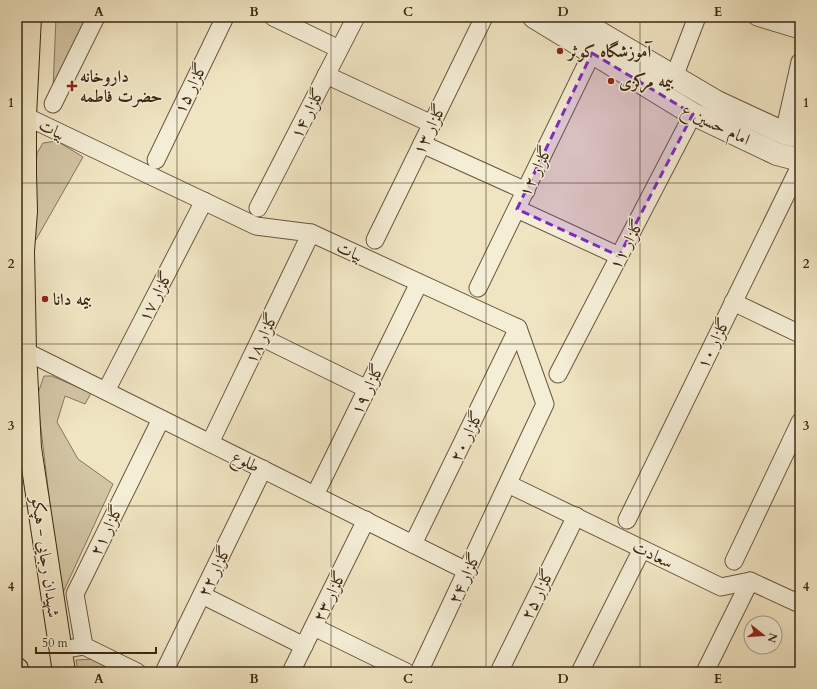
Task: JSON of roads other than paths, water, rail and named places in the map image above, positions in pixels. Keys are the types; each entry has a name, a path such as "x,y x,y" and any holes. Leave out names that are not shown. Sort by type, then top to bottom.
{"main road":[{"name":"شهیدان رجایی - هپکو","path":"30,17 26,116 21,164 26,211 20,256 30,448 62,662"}],"street":[{"path":"54,104 96,17"},
{"name":"گلزار ۱۵","path":"156,160 225,17"},
{"path":"273,17 339,49"},
{"name":"گلزار ۱۴","path":"258,208 356,17"},
{"name":"گلزار ۱۳","path":"375,240 484,17"},
{"name":"امام حسین ع","path":"534,17 694,114 777,154 800,160"},
{"name":"امام حسین ع","path":"573,17 717,102 792,135"},
{"path":"674,78 697,17"},
{"path":"757,17 800,30"},
{"name":"گلزار ۱۲","path":"478,288 592,53"},
{"path":"792,135 800,62"},
{"path":"326,75 432,124"},
{"name":"گلزار ۱۱","path":"558,374 694,114"},
{"name":"بیات","path":"26,116 256,226 311,233 518,328"},
{"path":"422,144 526,191"},
{"name":"گلزار ۱۰","path":"627,520 800,166"},
{"name":"گلزار ۱۷","path":"106,391 204,201"},
{"path":"517,209 619,256"},
{"name":"گلزار ۱۸","path":"210,443 311,233"},
{"name":"گلزار ۱۹","path":"315,495 419,283"},
{"path":"733,302 800,334"},
{"path":"508,484 544,404 518,328"},
{"name":"گلزار ۲۰","path":"413,544 518,328"},
{"path":"261,337 367,389"},
{"name":"طلوع","path":"25,351 467,571"},
{"name":"گلزار ۲۱","path":"84,646 75,594 161,418"},
{"path":"734,561 800,422"},
{"name":"گلزار ۲۲","path":"164,672 263,470"},
{"name":"سعادت","path":"508,484 721,587 750,581"},
{"name":"گلزار ۲۴","path":"419,672 508,484"},
{"name":"گلزار ۲۵","path":"498,672 576,516"},
{"name":"گلزار ۲۳","path":"291,672 366,520"},
{"path":"580,672 642,549"},
{"path":"705,672 750,581 800,604"},
{"path":"202,595 304,646"},
{"path":"314,626 406,672"},
{"path":"62,662 84,646 137,672"}],"place":[{"name":"آموزشگاه کوثر","path":"560,51"},
{"name":"بیمه مرکزی","path":"611,81"},
{"name":"داروخانه حضرت فاطمه","path":"72,86"},
{"name":"بیمه دانا","path":"45,299"}]}
